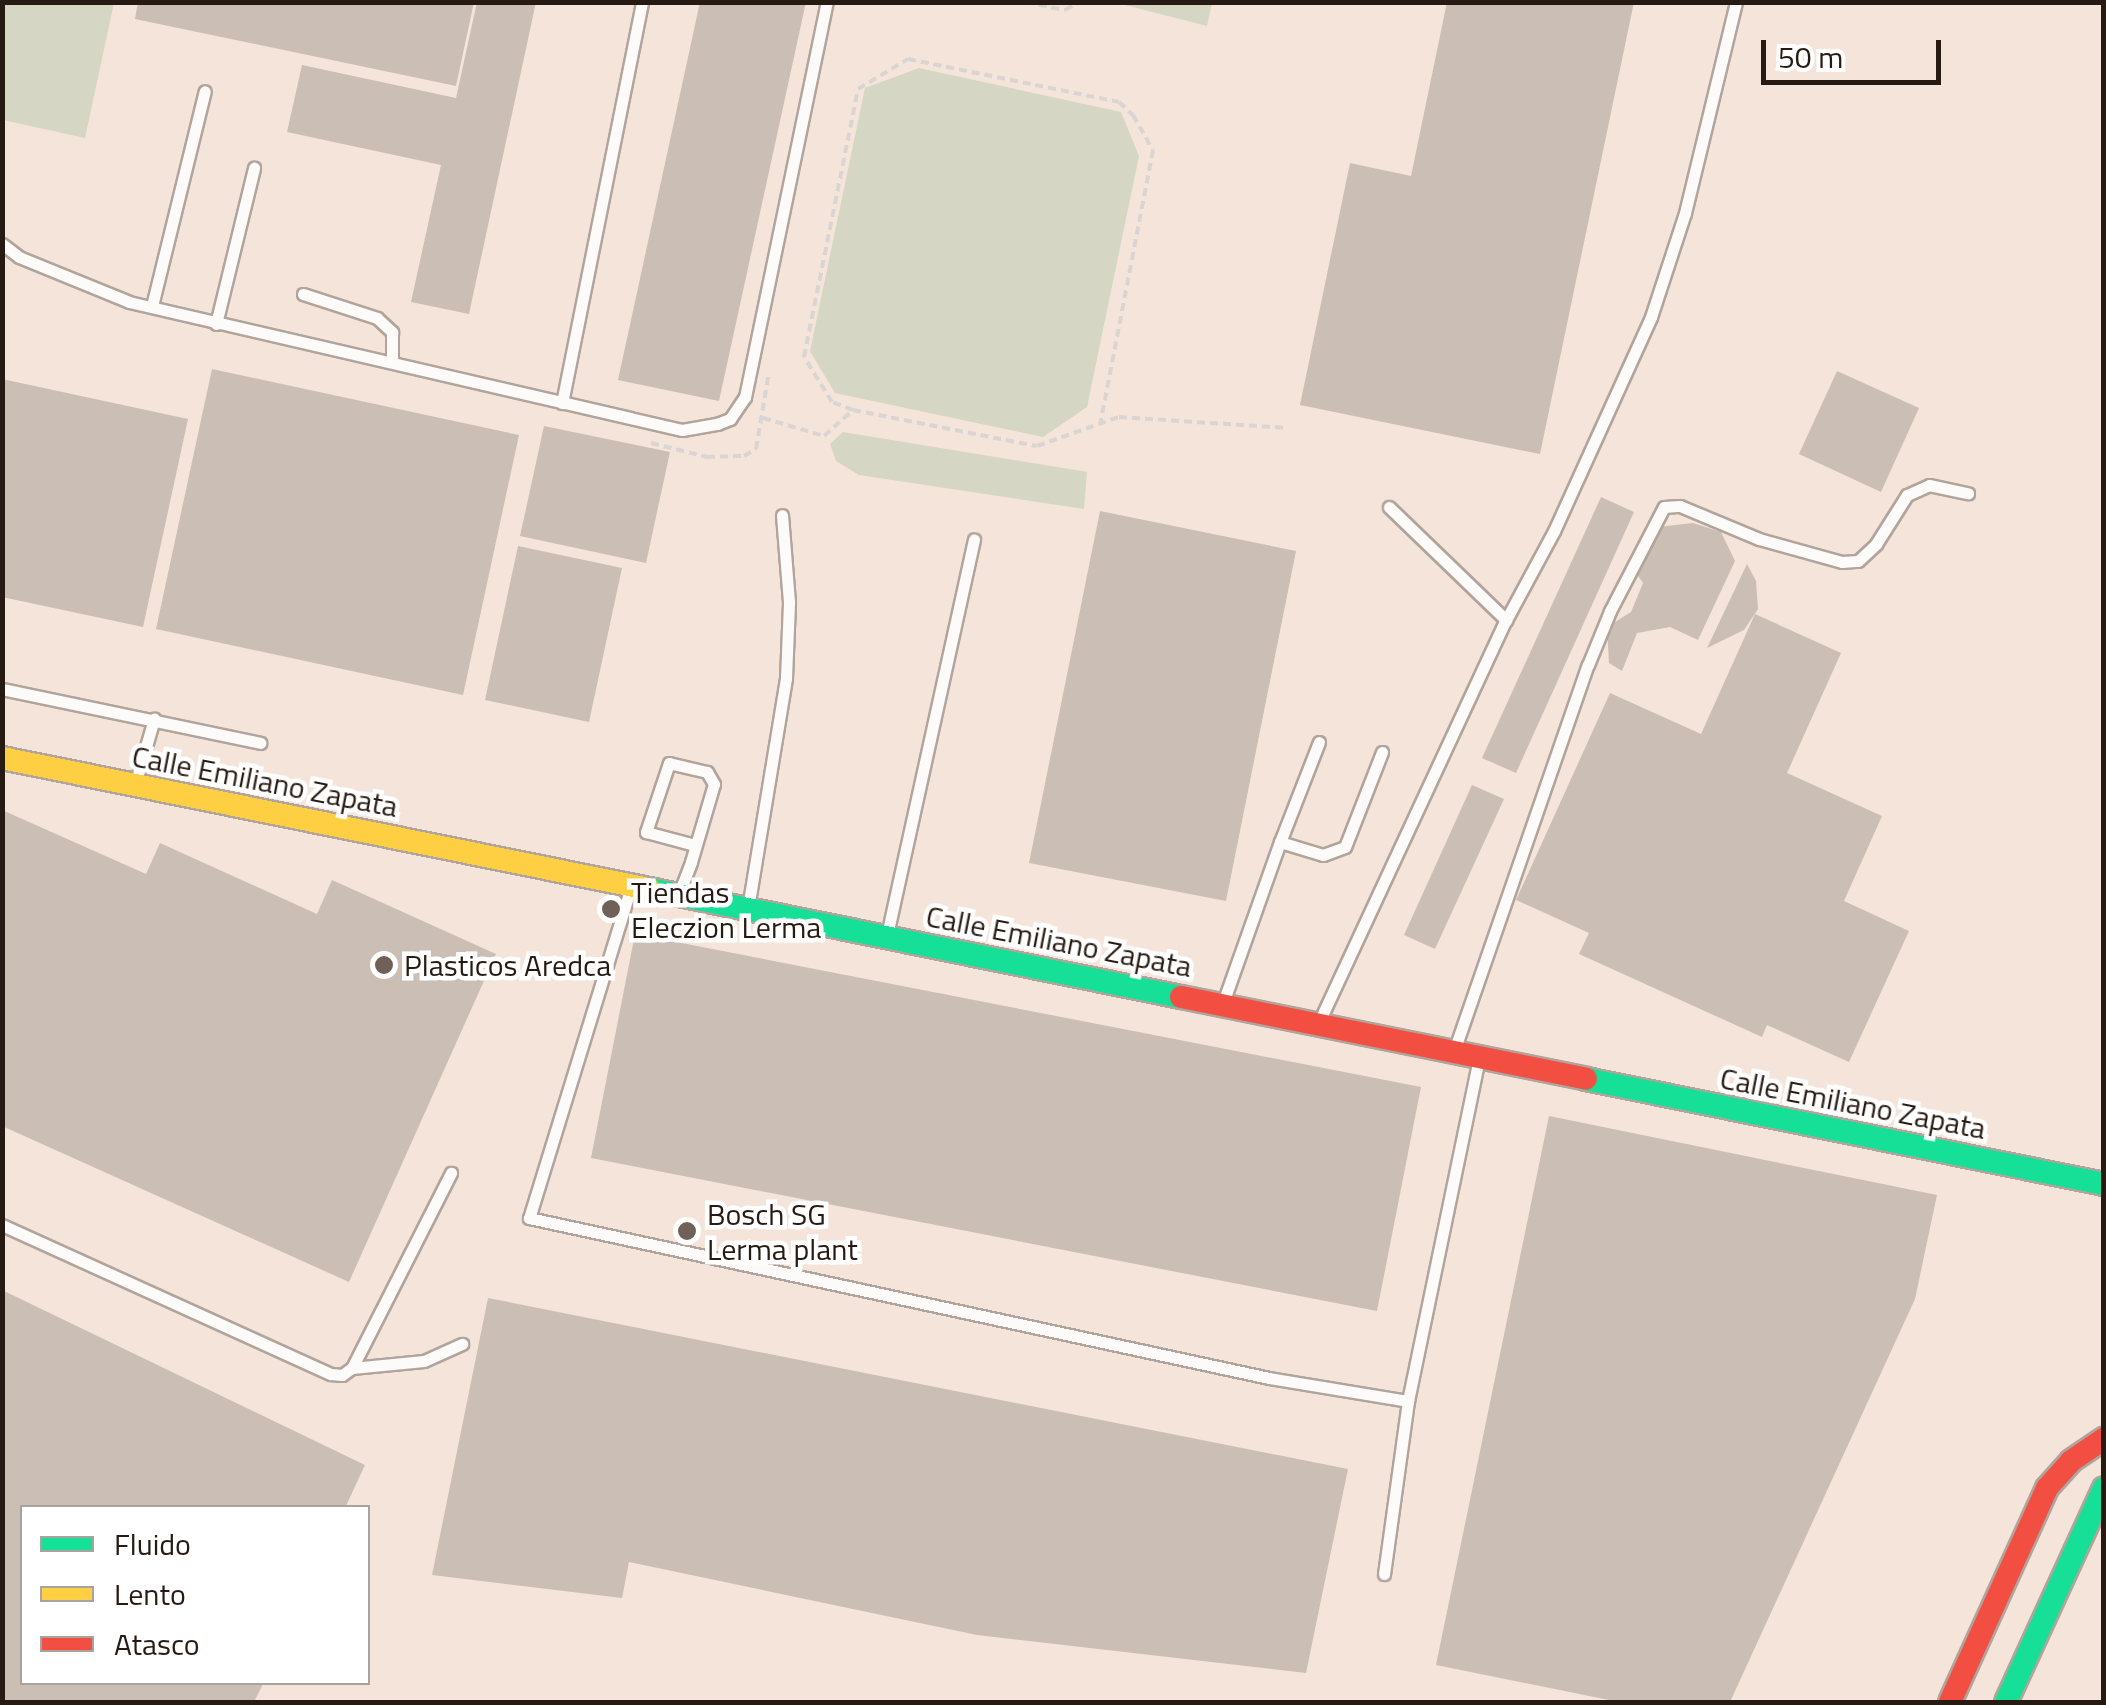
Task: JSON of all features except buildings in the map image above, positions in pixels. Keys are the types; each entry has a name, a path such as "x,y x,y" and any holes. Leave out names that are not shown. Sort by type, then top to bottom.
{"street":[{"name":"Calle Emiliano Zapata","path":"2,758 2104,1184"},
{"path":"1950,1702 2048,1488 2071,1460 2104,1439"},
{"path":"2006,1702 2104,1488"}],"lane":[{"path":"562,403 642,2"},
{"path":"2,244 19,258 57,275 216,324 392,360 682,430 730,420 742,404 827,2"},
{"path":"1319,1022 1506,620 1554,531 1650,316 1686,213 1736,2"},
{"path":"152,306 204,91"},
{"path":"216,324 254,168"},
{"path":"303,294 377,318 392,332 392,360"},
{"path":"1454,1052 1588,665 1610,610 1660,513 1680,506 1759,538 1842,562 1858,561 1876,544 1908,495 1929,484 1968,493"},
{"path":"1389,508 1506,620"},
{"path":"748,908 786,678 788,602 782,516"},
{"path":"887,937 974,539"},
{"path":"2,688 260,743"},
{"path":"135,785 154,720"},
{"path":"1223,1004 1319,742"},
{"path":"1280,842 1323,855 1340,851 1382,752"},
{"path":"679,895 695,845 714,784 707,772 669,763 646,832 695,845"},
{"path":"632,886 529,1218 1250,1374 1408,1401"},
{"path":"1384,1574 1408,1401 1479,1058"},
{"path":"2,1226 342,1376 352,1368 451,1173"},
{"path":"352,1368 424,1361 462,1344"}],"path":[{"path":"1026,2 1065,10 1079,2"},
{"path":"1100,424 1153,150 1134,115 1120,102 908,59 858,89 804,357 832,402 854,410 1037,446 1100,424 1119,417 1288,428"},
{"path":"763,418 824,436 854,410"}],"green space":[{"path":"3,2 114,3 85,138 3,120"},
{"path":"1113,2 1212,2 1212,3 1207,26"},
{"path":"919,68 1121,112 1139,156 1087,407 1043,437 835,393 810,351 865,88"},
{"path":"843,432 1087,472 1084,509 859,475 836,461 830,444"}],"traffic: fast":[{"path":"649,889 1181,997"},
{"path":"1586,1079 2104,1184"},
{"path":"2006,1702 2104,1488"}],"traffic: slow":[{"path":"2,758 649,889"}],"traffic: jam":[{"path":"1181,997 1586,1079"},
{"path":"1950,1702 2047,1488 2071,1461 2104,1439"}],"place":[{"name":"Tiendas Eleczion Lerma","path":"611,909"},
{"name":"Plasticos Aredca","path":"384,965"},
{"name":"Bosch SG Lerma plant","path":"687,1231"}]}
